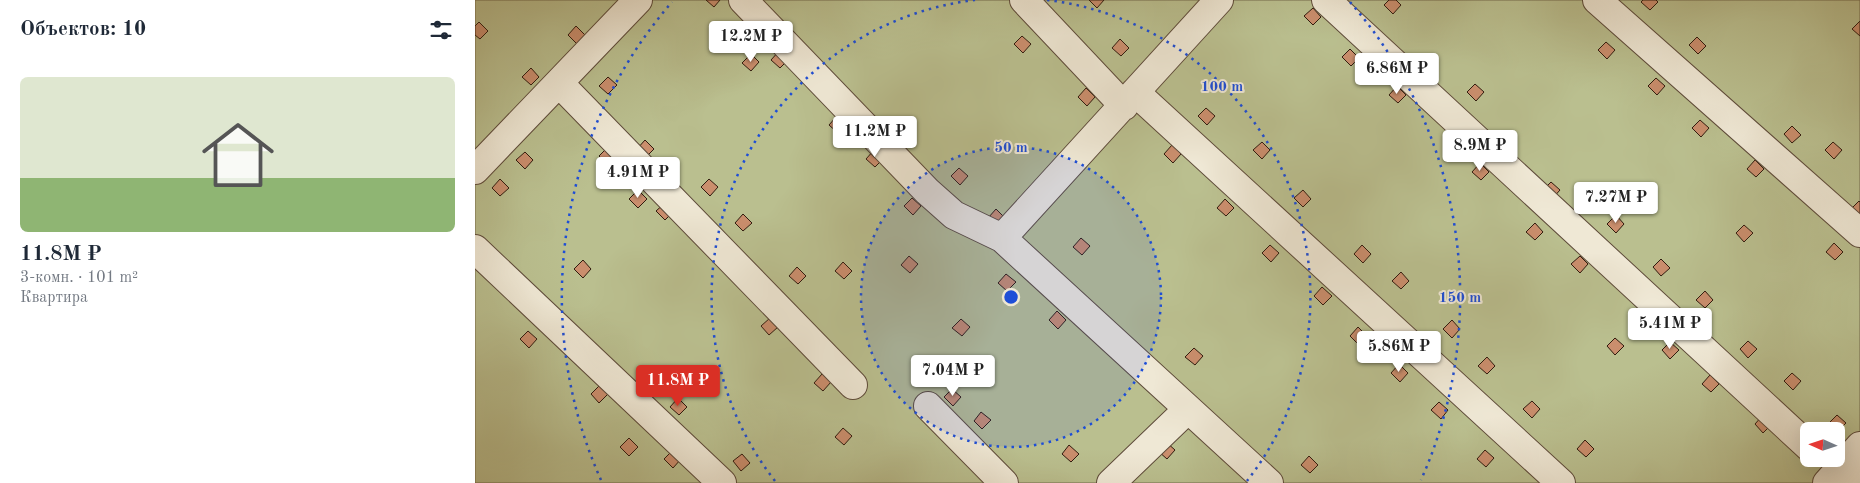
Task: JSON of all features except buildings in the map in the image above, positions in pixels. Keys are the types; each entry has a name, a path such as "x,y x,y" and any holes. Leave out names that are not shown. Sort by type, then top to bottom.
{"lane":[{"path":"475,170 638,0"},
{"path":"743,0 927,191 954,215 1002,238 1269,483"},
{"path":"1024,0 1130,99 1561,483"},
{"path":"1002,238 1219,0"},
{"path":"1326,0 1800,439"},
{"path":"1597,0 1860,233"},
{"path":"559,83 853,385"},
{"path":"475,249 723,483"},
{"path":"928,406 1004,483"},
{"path":"1111,483 1188,409"}],"green space":[{"path":"475,0 1860,0 1860,483 475,483"}]}
